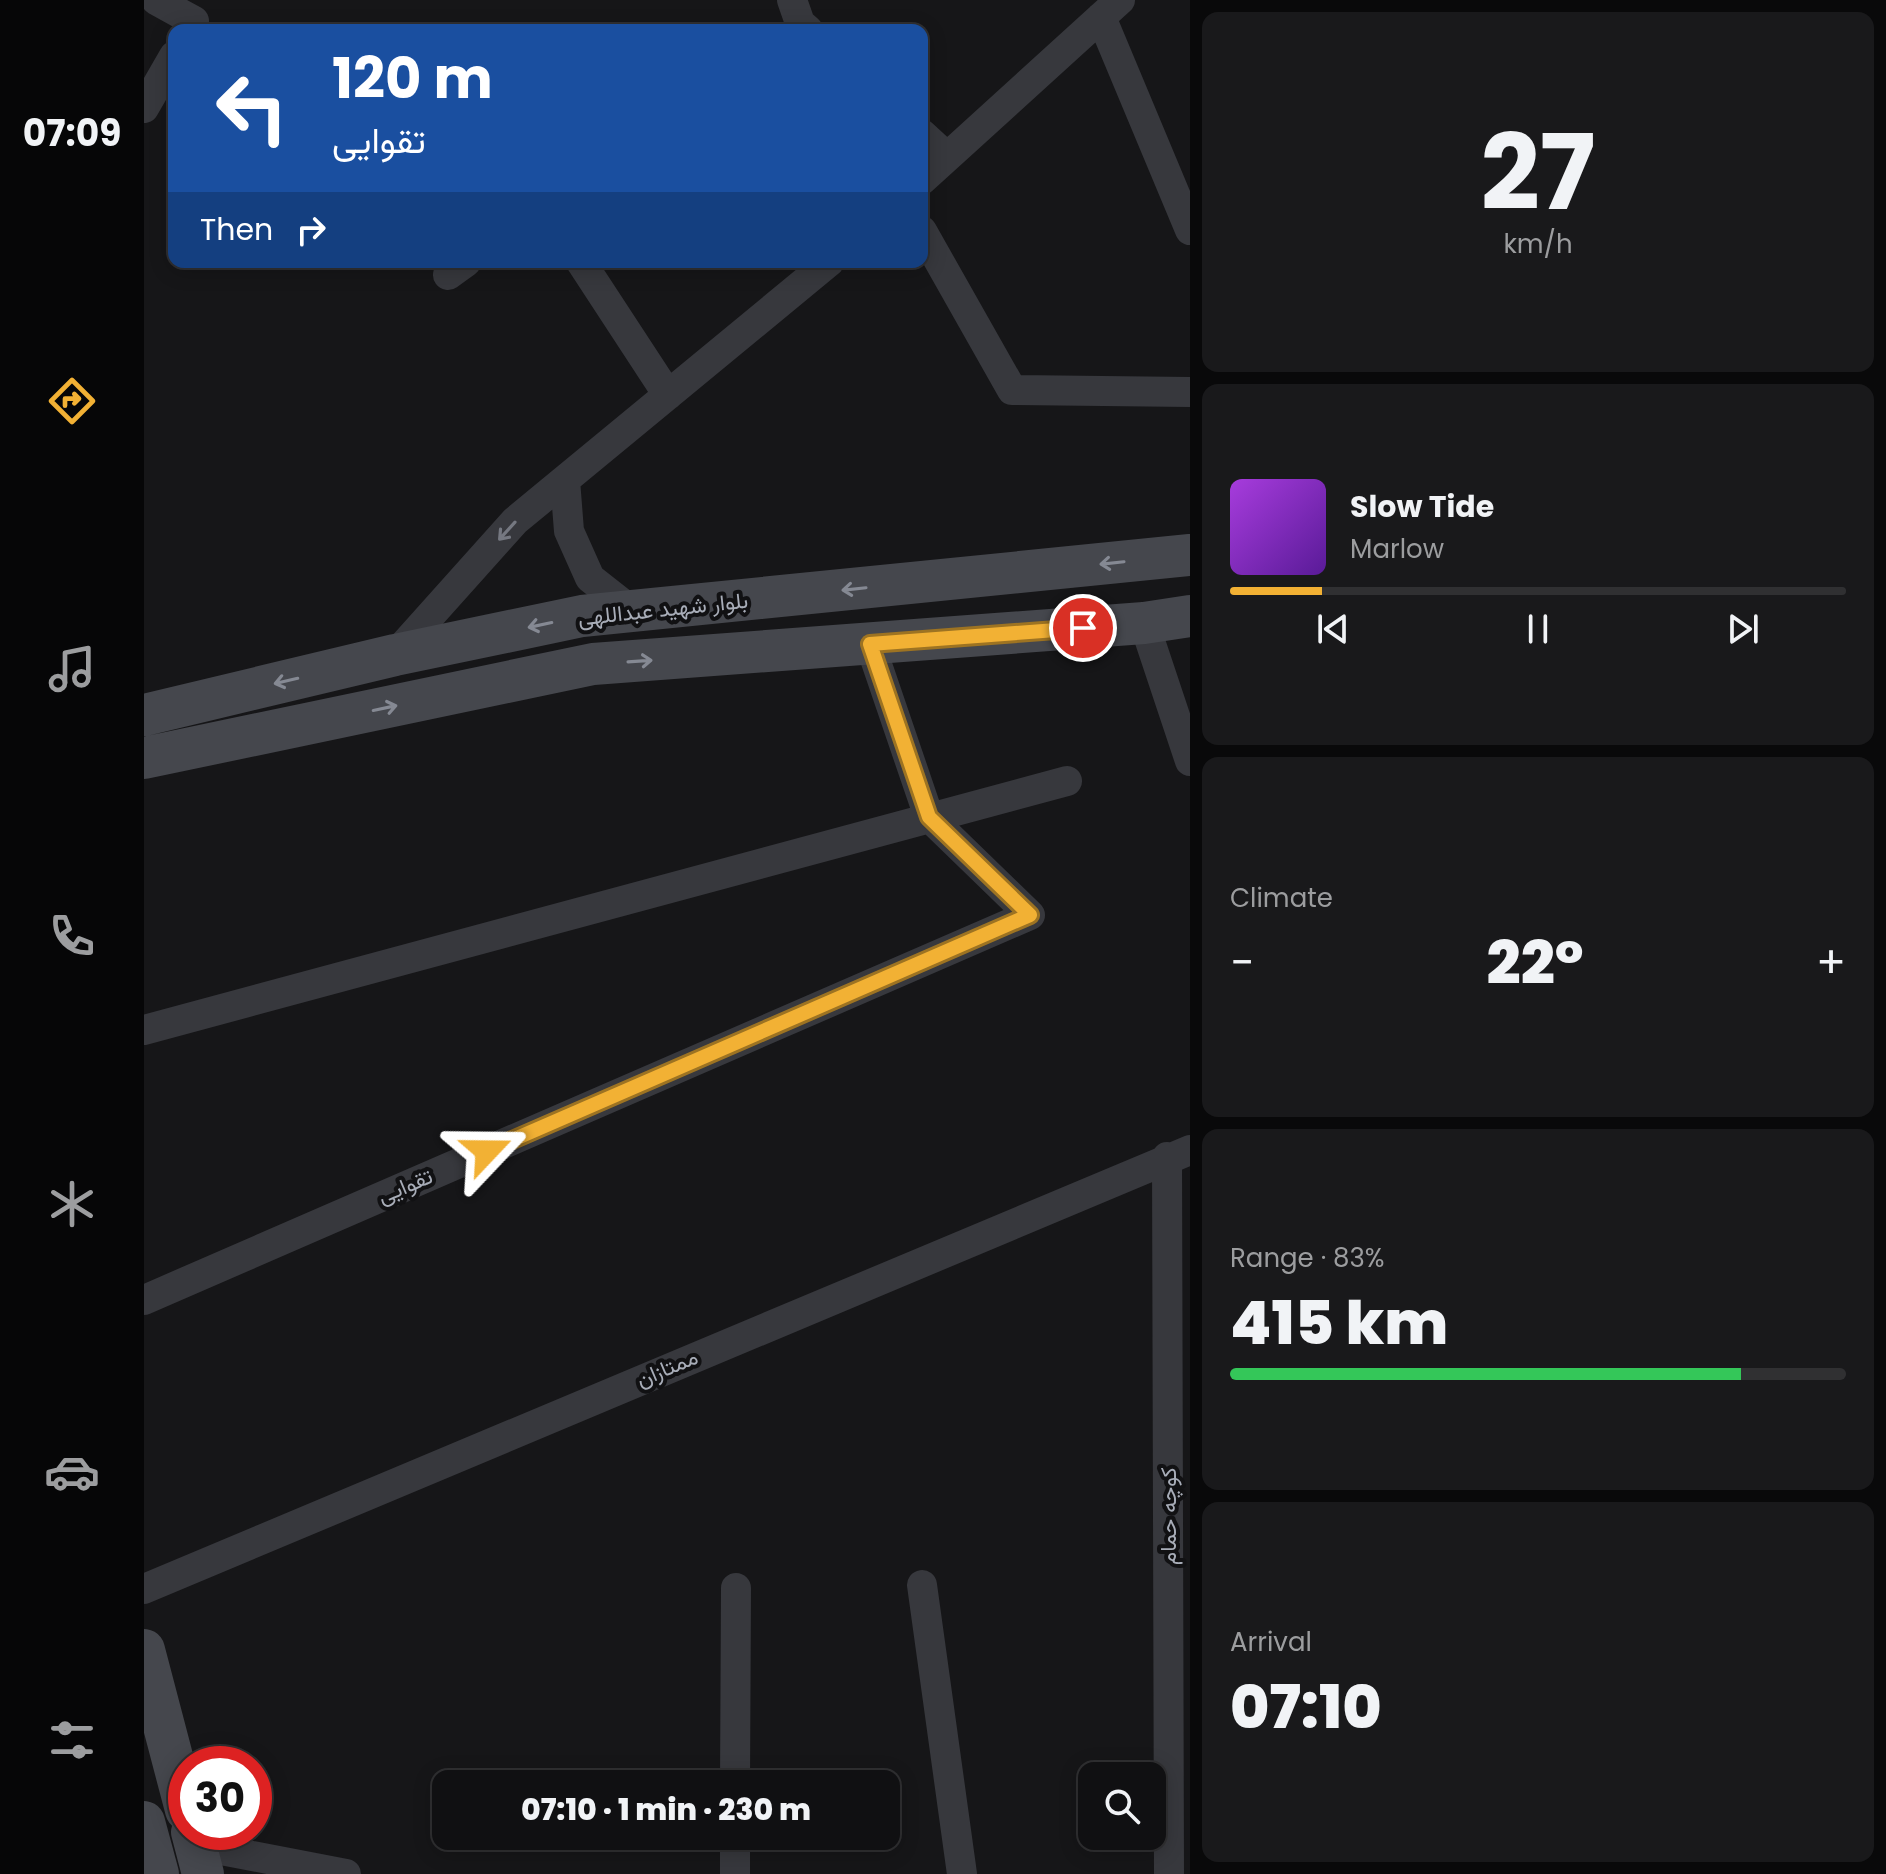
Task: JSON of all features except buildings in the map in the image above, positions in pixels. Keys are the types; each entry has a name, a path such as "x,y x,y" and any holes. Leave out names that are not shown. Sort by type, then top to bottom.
{"main road":[{"name":"بلوار شهید عبداللهی","path":"144,715 395,655 582,616 1190,555"},
{"path":"144,758 593,664 1144,623 1190,616"},
{"path":"144,1650 169,1746"}],"street":[{"path":"156,0 197,17"},
{"path":"928,174 1110,9 1190,230"},
{"path":"144,108 168,66"},
{"path":"928,140 947,157"},
{"path":"928,242 1012,390 1190,392"},
{"path":"585,268 668,395"},
{"path":"395,655 515,521 822,268"},
{"path":"565,480 569,531 590,578 632,611"},
{"path":"1144,623 1190,761"},
{"name":"تقوایی","path":"144,1300 1030,915 929,817 870,644"},
{"path":"144,1030 1067,781"},
{"name":"ممتازان","path":"144,1589 1178,1154"},
{"name":"کوچه حمام","path":"1169,1874 1178,1154"},
{"path":"922,1585 962,1874"},
{"path":"735,1770 736,1588"},
{"path":"239,1850 346,1874"},
{"path":"735,1850 735,1874"}],"route":[{"path":"487,1151 1030,915 929,817 870,644 1083,628"}]}
